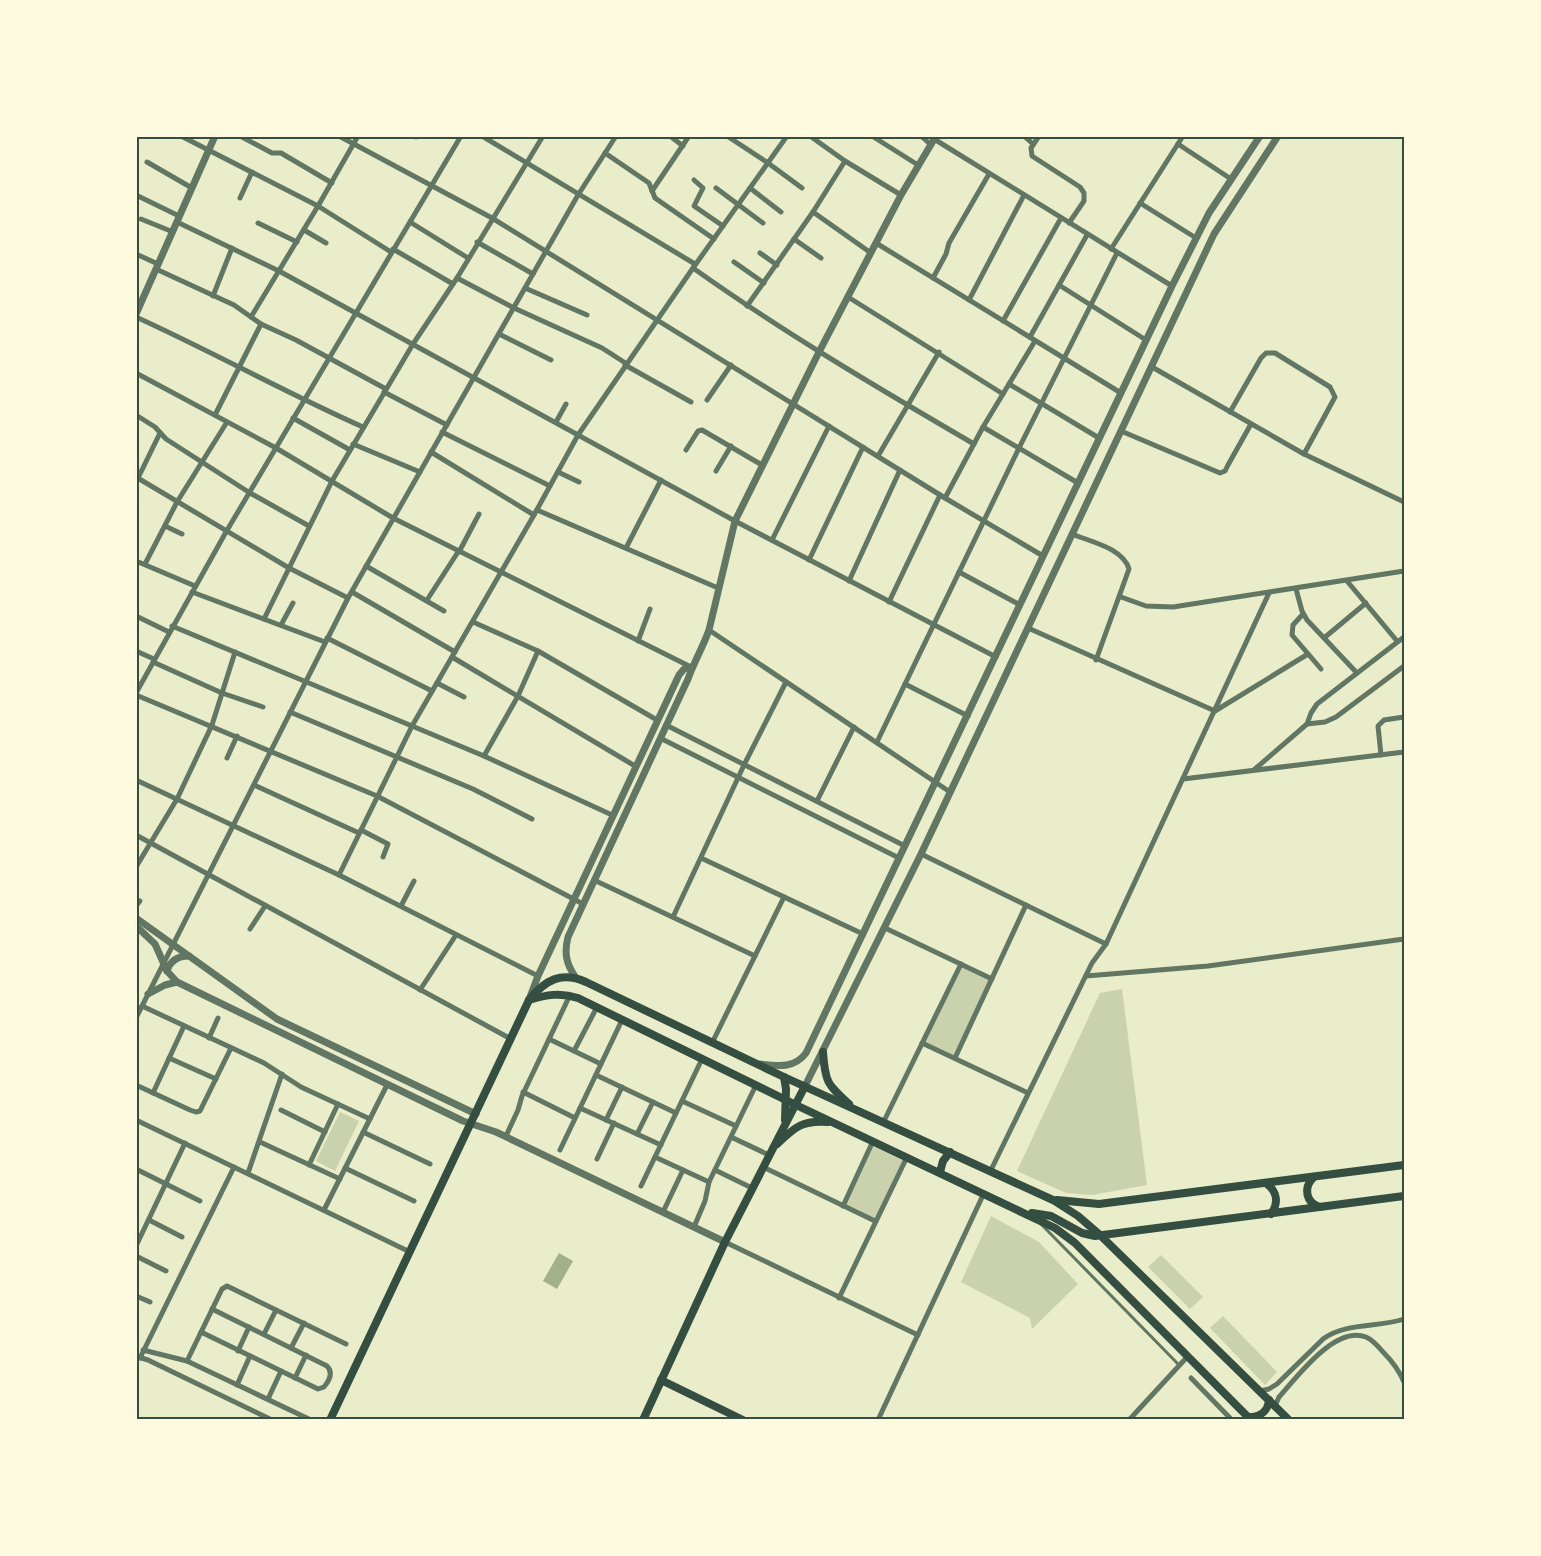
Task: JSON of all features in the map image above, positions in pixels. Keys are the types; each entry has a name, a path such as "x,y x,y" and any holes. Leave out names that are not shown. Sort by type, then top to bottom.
{"main road":[{"path":"564,976 560,985 567,995"},
{"path":"330,1419 529,1000 544,983 564,976 576,978 784,1077 1053,1200 1078,1216 1100,1235 1289,1419"},
{"path":"529,1000 552,994 567,995 597,1007 796,1105 1037,1218 1076,1243 1250,1418 1264,1412 1272,1403"},
{"path":"823,1052 824,1073 827,1081 853,1109"},
{"path":"784,1077 786,1100 784,1126"},
{"path":"642,1419 725,1242 805,1086"},
{"path":"771,1152 796,1127 804,1123 832,1122"},
{"path":"940,1173 943,1161 950,1152"},
{"path":"1053,1200 1099,1204 1404,1165"},
{"path":"1313,1178 1307,1185 1307,1195 1312,1204 1321,1207"},
{"path":"1267,1184 1276,1195 1276,1205 1271,1214"},
{"path":"1026,1213 1052,1216 1090,1236 1404,1196"},
{"path":"661,1380 743,1419"}],"street":[{"path":"182,136 318,206 392,250 602,348 691,402"},
{"path":"215,136 136,315 240,366 304,401 363,427"},
{"path":"240,136 272,153 281,153 332,183"},
{"path":"339,136 492,218 1043,556"},
{"path":"251,317 358,136"},
{"path":"461,136 226,532 136,694 377,796 583,904"},
{"path":"482,136 694,266 747,306 819,352 974,444"},
{"path":"264,620 332,481 363,427 543,136"},
{"path":"136,1018 350,595 578,195 616,136"},
{"path":"669,136 683,146"},
{"path":"652,191 689,136"},
{"path":"727,136 802,188"},
{"path":"339,875 412,726 536,513 578,435 787,136"},
{"path":"810,136 845,161 902,195"},
{"path":"872,136 918,165"},
{"path":"921,136 933,140 1172,286"},
{"path":"1024,136 1033,144"},
{"path":"1039,136 1030,152 1035,160 1080,187 1084,193 1084,201 1069,223"},
{"path":"1110,249 1183,136"},
{"path":"757,1064 788,1066 801,1059 968,716 1172,286 1209,213 1260,136"},
{"path":"805,1086 921,854 1214,234 1278,136"},
{"path":"576,978 566,959 566,948 583,904 689,677 691,667 701,652 709,630 735,521 819,352 933,140"},
{"path":"1178,144 1231,179"},
{"path":"605,153 649,183 655,198 714,239"},
{"path":"747,306 795,239 845,161"},
{"path":"147,162 192,188"},
{"path":"240,198 252,172"},
{"path":"933,278 946,254 949,243 989,174"},
{"path":"694,180 703,188 694,206 723,226"},
{"path":"716,188 763,223"},
{"path":"750,188 781,212"},
{"path":"136,195 735,521 996,657"},
{"path":"969,300 1024,195"},
{"path":"1140,203 1196,238"},
{"path":"813,212 871,253"},
{"path":"1003,321 1061,218"},
{"path":"141,219 173,232"},
{"path":"410,222 468,258"},
{"path":"258,223 297,242"},
{"path":"304,230 326,243"},
{"path":"889,602 943,496 1009,384 1087,234"},
{"path":"795,239 821,258"},
{"path":"477,242 533,274"},
{"path":"876,243 1121,393"},
{"path":"213,296 232,248"},
{"path":"760,253 777,265"},
{"path":"877,742 1063,358 1117,253"},
{"path":"136,254 157,267 234,305 261,324 330,357 447,425"},
{"path":"734,262 764,283"},
{"path":"1059,285 1146,340"},
{"path":"525,288 587,315"},
{"path":"848,297 1003,394"},
{"path":"215,415 261,324"},
{"path":"499,334 551,360"},
{"path":"878,456 939,352"},
{"path":"1230,412 1261,358 1266,353 1275,353 1330,387 1335,397 1304,454"},
{"path":"706,400 731,365"},
{"path":"1152,367 1304,454 1404,502"},
{"path":"136,374 276,448 393,518 691,667"},
{"path":"1009,384 1099,438"},
{"path":"556,422 566,404"},
{"path":"136,415 152,424 166,440 249,493 309,526"},
{"path":"293,418 352,447 420,472"},
{"path":"145,564 177,502 227,422"},
{"path":"1121,431 1220,473 1228,465 1251,424"},
{"path":"772,540 829,426"},
{"path":"983,427 1078,483"},
{"path":"687,450 701,430 762,465"},
{"path":"442,432 550,486"},
{"path":"160,433 137,478 289,568 350,595 454,654 518,696 635,766"},
{"path":"716,471 731,446"},
{"path":"809,560 863,447"},
{"path":"431,452 536,513 626,548 718,588"},
{"path":"849,581 900,470"},
{"path":"558,472 579,482"},
{"path":"626,548 661,480"},
{"path":"427,600 479,514"},
{"path":"165,526 183,534"},
{"path":"1072,534 1119,554 1127,561 1129,569 1121,597 1096,660"},
{"path":"136,561 195,586"},
{"path":"366,566 444,610"},
{"path":"1121,597 1137,604 1164,608 1404,571"},
{"path":"959,572 1020,605"},
{"path":"1347,580 1397,641"},
{"path":"1296,589 1303,614 1357,673"},
{"path":"192,592 280,626 326,640 432,691"},
{"path":"991,1170 1092,963 1106,944 1269,593"},
{"path":"280,626 293,603"},
{"path":"1324,638 1366,603"},
{"path":"638,641 650,609"},
{"path":"1303,614 1294,622 1292,631 1294,638 1321,669"},
{"path":"136,616 235,652 484,756 612,815"},
{"path":"473,622 538,651 657,720"},
{"path":"1028,628 1215,711"},
{"path":"709,630 950,792"},
{"path":"1254,770 1307,724 1317,704 1404,637"},
{"path":"136,651 222,693 263,707"},
{"path":"484,756 518,696 538,651"},
{"path":"136,867 177,799 212,725 235,652"},
{"path":"1215,711 1308,654"},
{"path":"1307,724 1325,722 1336,717 1404,666"},
{"path":"529,1000 573,899 657,720 679,675 684,669 691,667"},
{"path":"673,917 744,765 786,682"},
{"path":"437,683 464,697"},
{"path":"905,684 968,716"},
{"path":"290,712 477,791 532,819"},
{"path":"1381,755 1378,726 1384,720 1404,717"},
{"path":"666,725 905,846"},
{"path":"817,801 854,727"},
{"path":"227,758 237,736"},
{"path":"660,738 899,858"},
{"path":"1183,779 1404,752"},
{"path":"136,780 339,875 538,976"},
{"path":"254,785 388,844 383,857"},
{"path":"136,835 511,1039"},
{"path":"921,854 1106,944"},
{"path":"701,858 863,934"},
{"path":"594,880 755,956"},
{"path":"401,906 414,881"},
{"path":"712,1042 784,897"},
{"path":"955,1058 1026,905"},
{"path":"250,929 265,906"},
{"path":"136,918 243,996 283,1022 476,1114"},
{"path":"136,926 154,944 167,972 177,982 387,1085 471,1124 506,1136 918,1335"},
{"path":"885,928 992,979"},
{"path":"420,990 456,935"},
{"path":"1086,976 1208,966 1404,939"},
{"path":"167,972 173,961 189,956"},
{"path":"883,1122 961,964"},
{"path":"148,994 165,985 177,982"},
{"path":"506,1136 518,1110 523,1092 567,995"},
{"path":"236,1011 243,1006 243,996"},
{"path":"142,1006 270,1066 302,1087 370,1119"},
{"path":"574,1051 597,1007"},
{"path":"209,1038 218,1018"},
{"path":"560,1150 622,1020"},
{"path":"153,1093 184,1026"},
{"path":"549,1039 601,1064"},
{"path":"922,1042 1028,1094"},
{"path":"136,1085 196,1112 200,1111 204,1107 231,1048"},
{"path":"169,1058 216,1079"},
{"path":"641,1186 702,1059"},
{"path":"248,1173 282,1074"},
{"path":"596,1075 676,1113"},
{"path":"324,1210 387,1085"},
{"path":"694,1227 705,1201 709,1182 756,1085"},
{"path":"606,1120 622,1087"},
{"path":"523,1092 575,1118"},
{"path":"682,1101 736,1126"},
{"path":"638,1134 653,1102"},
{"path":"309,1165 338,1104"},
{"path":"580,1108 661,1145"},
{"path":"282,1110 324,1132"},
{"path":"136,1120 410,1252"},
{"path":"597,1159 614,1123"},
{"path":"363,1132 430,1164"},
{"path":"731,1137 771,1152"},
{"path":"843,1206 873,1141"},
{"path":"260,1142 340,1179"},
{"path":"136,1246 185,1143"},
{"path":"655,1157 709,1182"},
{"path":"839,1298 907,1157"},
{"path":"234,1167 138,1357 272,1419"},
{"path":"763,1167 875,1221"},
{"path":"345,1168 414,1202"},
{"path":"136,1169 200,1201"},
{"path":"663,1212 683,1170"},
{"path":"715,1170 752,1188"},
{"path":"878,1419 984,1193"},
{"path":"149,1220 182,1237"},
{"path":"136,1256 166,1271"},
{"path":"187,1361 222,1289 229,1287 346,1344"},
{"path":"136,1296 150,1302"},
{"path":"201,1332 320,1389 326,1386 331,1375 329,1368 212,1309"},
{"path":"264,1334 276,1310"},
{"path":"1260,1391 1273,1387 1327,1335 1337,1331 1389,1324 1404,1319"},
{"path":"291,1348 304,1323"},
{"path":"238,1350 249,1327"},
{"path":"1358,1327 1358,1335"},
{"path":"1272,1403 1329,1345 1339,1339 1358,1335 1367,1337 1375,1343 1395,1365 1404,1382"},
{"path":"143,1350 187,1361 311,1419"},
{"path":"295,1378 306,1355"},
{"path":"237,1384 250,1356"},
{"path":"1129,1419 1188,1356"},
{"path":"268,1399 281,1371"},
{"path":"1191,1378 1232,1419"}],"lane":[{"path":"1037,1218 1179,1365"}],"shaded area":[{"path":"961,966 990,980 955,1056 924,1042"},
{"path":"1122,989 1147,1185 1092,1195 1066,1193 1017,1171 1100,993"},
{"path":"340,1112 359,1121 335,1171 316,1161"},
{"path":"872,1146 904,1161 875,1220 845,1205"},
{"path":"991,1216 1039,1242 1078,1284 1032,1329 1030,1318 961,1282"},
{"path":"559,1253 573,1261 557,1289 543,1281"},
{"path":"1161,1255 1203,1297 1190,1309 1148,1267"},
{"path":"1223,1316 1277,1372 1265,1385 1210,1328"}]}
